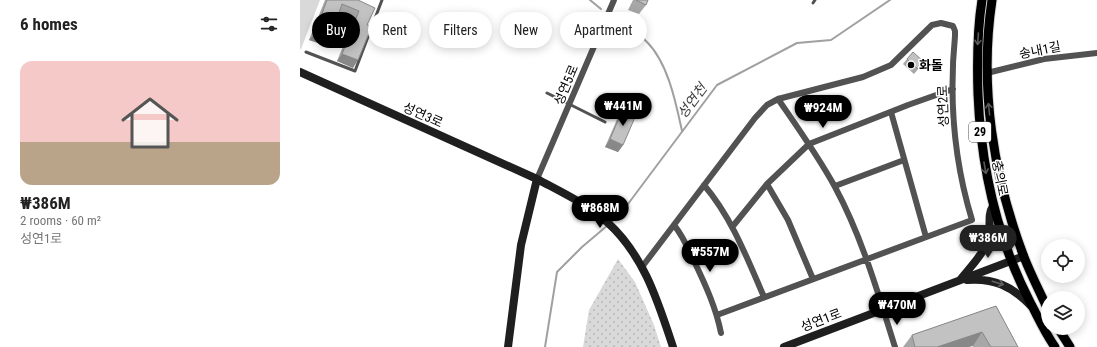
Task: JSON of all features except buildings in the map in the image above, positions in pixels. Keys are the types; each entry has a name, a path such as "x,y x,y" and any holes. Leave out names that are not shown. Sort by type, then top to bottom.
{"main road":[{"name":"충의로","path":"982,0 979,17 976,59 978,110 981,148 993,206 1011,261 1033,308 1055,347"},
{"name":"충의로","path":"992,0 988,24 987,73 995,154 1011,219 1024,256 1041,294"},
{"path":"998,224 1011,219"},
{"path":"1062,335 1070,347"}],"street":[{"name":"성연5로","path":"538,179 614,0"},
{"name":"성연2로","path":"642,267 767,105 778,99 834,85 891,65 929,28 935,24 941,23 950,25 955,31 953,89 955,139 964,190 972,220 717,315"},
{"name":"송내1길","path":"987,73 1044,59 1097,53"},
{"name":"성연3로","path":"300,72 538,179 586,206 607,222 625,242 642,267"},
{"path":"733,226 767,184 810,144 953,89"},
{"path":"778,99 810,144 835,186 866,259 895,347"},
{"path":"890,112 926,237"},
{"path":"835,186 904,160"},
{"path":"508,347 521,245 538,179"},
{"path":"767,184 788,220 813,279"},
{"path":"704,185 715,197 733,226 764,297"},
{"path":"960,280 979,257 986,245 990,231 990,211 993,206"},
{"path":"674,225 682,236 696,266 717,315 721,333"},
{"name":"성연1로","path":"784,347 1024,256"},
{"path":"642,267 659,306 673,347"},
{"path":"960,280 984,280 1001,284 1014,290 1033,308"}],"lane":[{"path":"306,52 355,71 382,0"},
{"path":"547,93 605,122"}],"shaded area":[{"path":"300,0 320,0 315,12 312,12 312,21 300,49"},
{"path":"618,259 635,282 654,325 661,347 583,347 589,310"}],"waterway":[{"path":"590,0 601,9"},
{"name":"성연천","path":"611,222 619,216 717,85 797,43 831,40 890,0"},
{"path":"647,43 654,51 666,72 682,131"},
{"name":"성연천","path":"545,347 557,272 582,247 608,225"}],"place":[{"name":"화돌","path":"911,65"}]}
